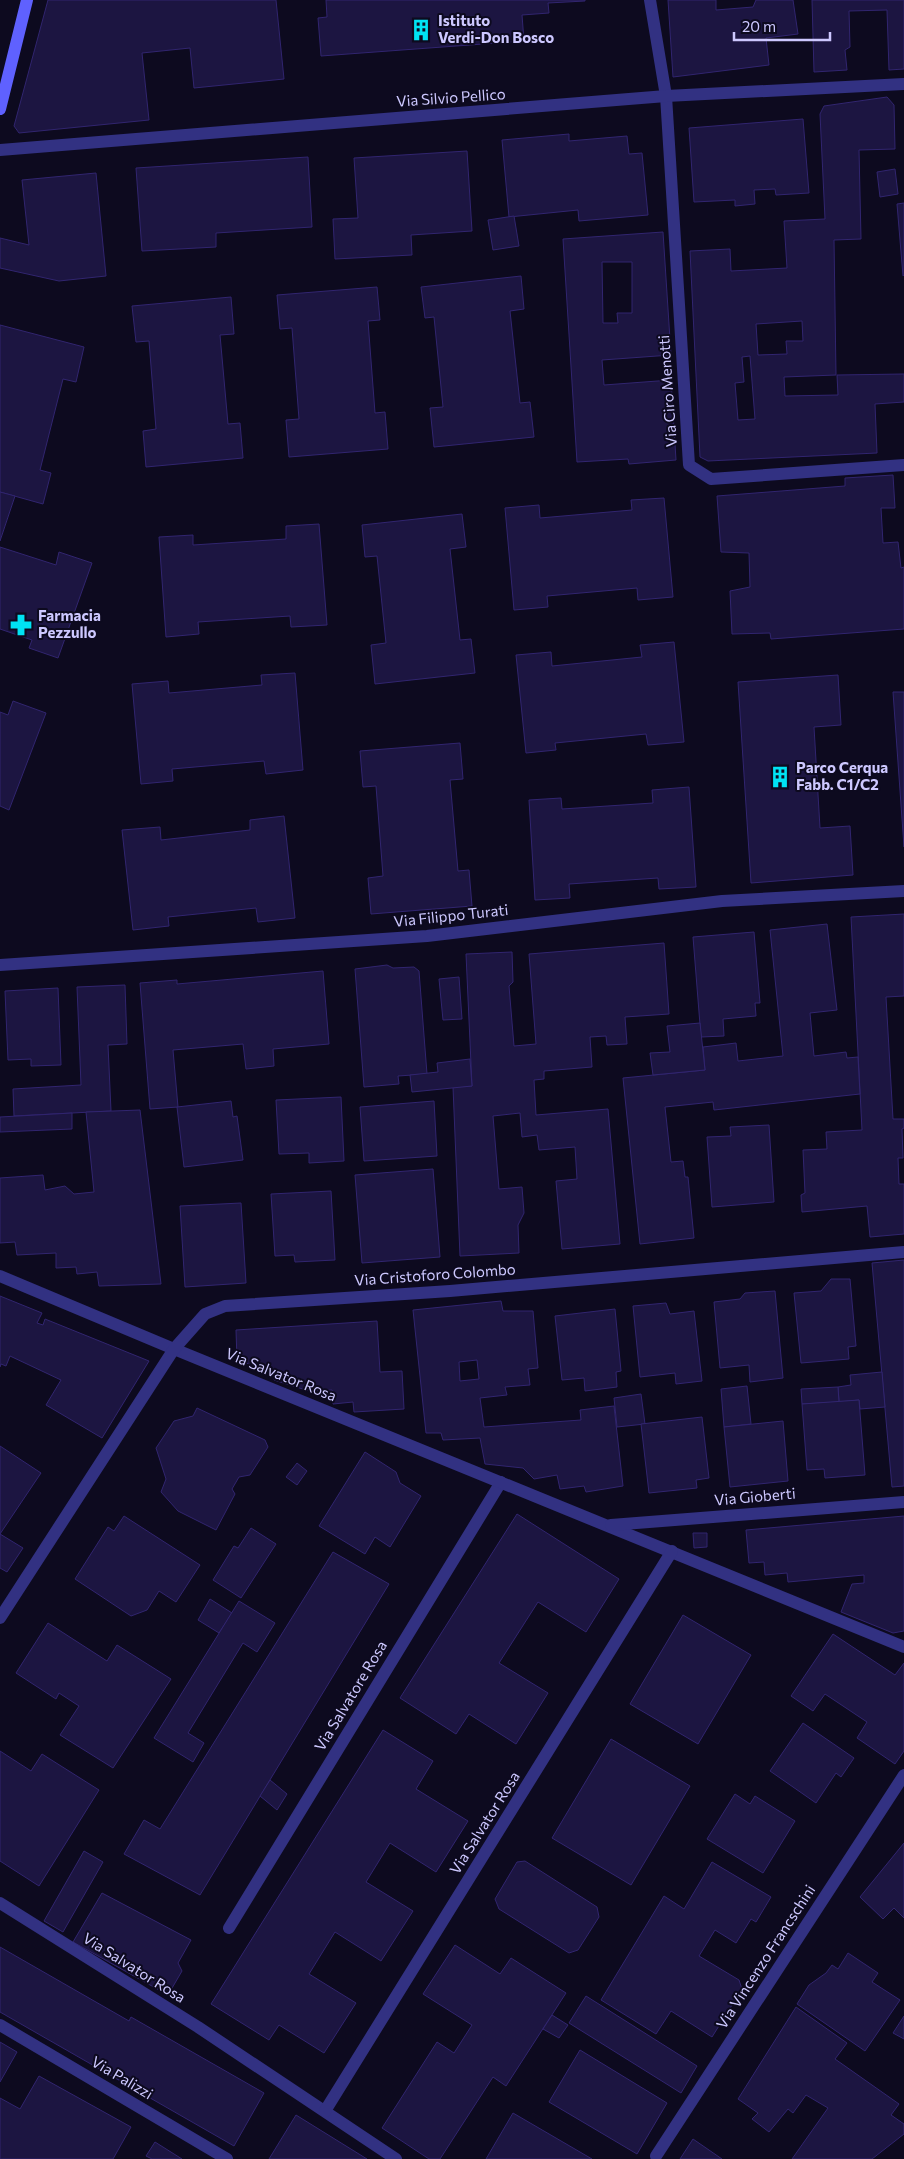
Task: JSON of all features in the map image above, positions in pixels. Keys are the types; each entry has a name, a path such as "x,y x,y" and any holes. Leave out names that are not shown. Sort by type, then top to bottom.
{"street":[{"path":"0,109 27,0"},
{"path":"650,0 666,96"},
{"name":"Via Silvio Pellico","path":"0,150 666,96 904,84"},
{"name":"Via Ciro Menotti","path":"666,96 689,465 712,479 904,466"},
{"name":"Via Filippo Turati","path":"0,965 427,936 722,901 904,891"},
{"name":"Via Cristoforo Colombo","path":"174,1349 205,1314 225,1306 450,1291 904,1252"},
{"path":"0,1276 174,1349 0,1618"},
{"name":"Via Salvator Rosa","path":"174,1349 904,1647"},
{"name":"Via Salvatore Rosa","path":"229,1928 501,1482"},
{"name":"Via Gioberti","path":"609,1526 904,1502"},
{"name":"Via Salvator Rosa","path":"325,2111 672,1552"},
{"name":"Via Vincenzo Francschini","path":"656,2156 904,1775"},
{"name":"Via Salvator Rosa","path":"0,1903 198,2027 396,2159"},
{"name":"Via Palizzi","path":"0,2025 227,2159"}],"building":[{"path":"48,0 276,0 284,79 194,88 190,48 142,53 149,120 19,133 14,126"},
{"name":"Istituto Verdi-Don Bosco","path":"326,0 585,1 548,3 549,13 522,15 524,41 321,56 318,18 327,17"},
{"path":"668,0 716,0 716,10 753,7 756,0 793,0 798,34 766,38 769,65 673,77"},
{"path":"812,0 904,0 904,69 889,70 887,10 849,11 850,47 845,50 847,70 814,72"},
{"path":"887,97 894,105 895,149 859,150 861,239 834,240 836,375 784,377 785,396 838,395 837,375 904,374 904,402 875,404 877,453 708,461 700,457 690,251 730,249 731,271 787,268 784,221 825,219 820,114 824,106","holes":["802,321 803,341 786,341 787,354 758,355 756,324","750,356 755,419 738,420 735,383 744,382 742,357"]},
{"path":"803,119 809,193 776,195 775,189 754,190 755,204 735,206 735,200 694,202 689,128"},
{"path":"569,134 569,141 627,136 629,154 642,153 648,215 579,221 578,210 509,217 502,140"},
{"path":"467,151 472,231 411,235 412,255 335,259 333,219 358,218 354,158"},
{"path":"308,157 312,227 216,233 216,247 142,251 136,168"},
{"path":"895,169 898,194 880,197 877,172"},
{"path":"96,173 106,276 59,281 0,268 0,238 29,245 22,180"},
{"path":"904,203 904,275 903,276 897,204"},
{"path":"514,216 519,246 493,250 488,220"},
{"path":"663,232 671,355 602,360 604,385 671,380 676,460 629,464 628,459 577,462 563,239","holes":["602,262 632,262 632,313 617,313 618,323 603,323"]},
{"path":"521,276 524,309 510,311 520,403 530,402 534,437 434,447 430,408 443,407 434,317 425,318 421,287"},
{"path":"377,287 380,320 368,321 375,413 385,412 388,449 289,457 286,420 299,419 292,328 280,329 277,295"},
{"path":"231,297 234,334 220,335 228,424 240,423 243,458 146,467 143,431 156,429 149,341 136,342 132,306"},
{"path":"0,325 84,347 76,382 63,379 40,470 51,473 43,504 0,492"},
{"path":"893,475 895,508 881,508 883,543 898,542 901,568 904,567 904,629 771,639 770,633 732,634 730,591 750,587 749,553 721,552 717,496 845,486 845,478"},
{"path":"0,492 15,496 0,541"},
{"path":"664,498 673,597 638,600 637,588 547,596 548,607 514,610 505,508 539,505 540,518 632,510 631,500"},
{"path":"462,514 466,547 450,549 460,640 471,639 475,673 375,684 371,645 386,643 377,556 365,557 362,525"},
{"path":"319,524 327,625 291,627 290,616 198,622 199,634 166,637 159,537 193,535 193,545 286,539 286,526"},
{"path":"0,547 56,565 59,552 92,563 58,658 29,648 32,640 0,629"},
{"path":"674,642 684,742 648,745 646,734 555,743 556,750 526,753 516,655 551,652 552,666 642,657 640,645"},
{"path":"295,673 303,770 266,774 264,761 172,769 173,781 141,784 132,684 168,681 169,693 262,685 261,675"},
{"name":"Parco Cerqua Fabb. C1/C2","path":"838,675 841,725 814,727 820,828 850,826 853,875 751,883 738,682"},
{"path":"893,692 904,692 904,847"},
{"path":"13,701 46,713 9,810 0,806 0,712 8,715"},
{"path":"460,743 463,779 450,780 458,871 469,870 472,906 371,914 368,878 383,876 376,786 363,787 360,751"},
{"path":"689,787 696,887 659,889 658,878 569,884 570,898 535,900 529,800 561,798 562,809 653,803 652,790"},
{"path":"284,816 295,918 258,922 256,908 168,917 169,926 133,930 122,830 160,827 161,840 250,830 250,820"},
{"path":"904,914 904,996 886,997 893,1119 904,1119 904,1128 902,1129 903,1158 898,1158 899,1184 904,1184 904,1234 870,1237 867,1206 802,1212 801,1195 805,1193 803,1150 827,1149 826,1132 862,1130 851,917"},
{"path":"827,924 837,1010 810,1013 814,1056 846,1052 847,1058 858,1057 860,1094 714,1110 713,1102 665,1107 671,1162 683,1161 685,1177 688,1177 694,1238 640,1244 623,1078 705,1070 703,1047 736,1043 738,1061 783,1056 770,930"},
{"path":"754,932 760,1003 755,1003 756,1016 723,1019 724,1036 701,1037 693,937"},
{"path":"664,943 669,1014 625,1017 627,1044 607,1045 606,1036 590,1037 592,1067 544,1071 544,1079 534,1080 536,1115 608,1109 620,1244 562,1249 556,1181 577,1179 575,1147 539,1150 537,1135 522,1137 520,1113 493,1116 499,1189 522,1187 524,1213 518,1225 519,1253 460,1256 453,1087 472,1086 466,954 512,952 513,982 509,986 514,1046 536,1044 529,954"},
{"path":"387,965 393,968 414,967 419,971 427,1074 398,1076 399,1084 364,1087 355,969"},
{"path":"323,971 329,1044 273,1049 274,1066 246,1069 243,1044 173,1050 178,1107 150,1109 140,983 177,980 177,984"},
{"path":"459,977 462,1019 443,1020 439,979"},
{"path":"125,985 127,1044 108,1045 111,1111 14,1116 13,1089 81,1085 77,987"},
{"path":"58,988 61,1065 31,1066 31,1059 8,1060 5,991"},
{"path":"700,1023 705,1070 653,1075 650,1053 670,1052 667,1026"},
{"path":"470,1059 472,1086 412,1092 410,1075 438,1072 437,1063"},
{"path":"341,1097 344,1161 309,1163 309,1153 279,1154 276,1100"},
{"path":"231,1101 233,1117 237,1116 243,1160 184,1167 177,1107"},
{"path":"434,1101 437,1156 364,1161 360,1107"},
{"path":"140,1110 161,1284 99,1286 97,1272 77,1274 76,1267 56,1268 56,1253 17,1255 15,1242 0,1243 0,1178 43,1175 45,1190 65,1186 74,1194 94,1192 86,1112"},
{"path":"72,1113 72,1129 0,1132 0,1117"},
{"path":"769,1125 774,1202 712,1207 707,1137 731,1136 730,1127"},
{"path":"433,1169 440,1257 362,1263 355,1175"},
{"path":"331,1191 335,1260 295,1262 294,1255 275,1256 271,1194"},
{"path":"241,1203 246,1283 185,1287 180,1206"},
{"path":"904,1260 904,1486 892,1487 872,1263"},
{"path":"831,1279 850,1279 856,1346 848,1347 849,1359 801,1363 794,1293 821,1291"},
{"path":"775,1291 783,1378 750,1382 749,1365 720,1368 714,1302 740,1299 745,1293"},
{"path":"0,1296 42,1313 37,1323 43,1325 45,1319 149,1361 102,1438 46,1405 61,1380 10,1356 6,1366 1,1364 0,1367"},
{"path":"501,1301 503,1311 533,1311 538,1368 528,1369 530,1385 505,1387 507,1395 480,1398 484,1427 581,1420 580,1410 614,1406 623,1486 586,1492 584,1486 560,1489 557,1475 534,1479 523,1468 485,1464 480,1438 443,1440 441,1433 426,1433 413,1310","holes":["477,1360 479,1379 460,1381 459,1362"]},
{"path":"666,1303 670,1314 694,1311 702,1381 676,1384 675,1373 640,1377 633,1306"},
{"path":"615,1309 621,1371 616,1372 617,1387 585,1391 584,1378 562,1380 555,1316"},
{"path":"377,1321 380,1372 402,1371 404,1409 354,1412 353,1402 333,1404 332,1390 309,1391 274,1380 276,1373 237,1360 236,1330"},
{"path":"882,1372 885,1407 860,1409 859,1400 839,1402 838,1387 851,1385 850,1375"},
{"path":"747,1386 751,1424 724,1427 721,1389"},
{"path":"838,1387 839,1402 802,1404 801,1389"},
{"path":"641,1394 645,1424 617,1427 614,1398"},
{"path":"859,1400 865,1475 825,1478 824,1469 807,1470 802,1404"},
{"path":"197,1408 265,1440 268,1447 250,1475 239,1477 232,1489 235,1494 216,1530 178,1511 161,1492 166,1479 156,1448 174,1421 193,1416"},
{"path":"702,1417 709,1478 696,1480 697,1488 649,1493 641,1424"},
{"path":"783,1421 788,1481 730,1487 724,1427"},
{"path":"0,1446 41,1473 0,1534"},
{"path":"365,1452 396,1472 400,1483 421,1496 390,1547 375,1537 365,1554 319,1526"},
{"path":"297,1463 307,1471 297,1485 286,1477"},
{"path":"517,1514 619,1579 586,1632 538,1602 499,1663 548,1693 516,1744 469,1714 456,1734 400,1698"},
{"path":"124,1516 200,1565 176,1602 159,1591 147,1610 131,1616 75,1579 108,1527 114,1531"},
{"path":"904,1516 904,1631 893,1633 841,1612 852,1584 864,1583 864,1575 788,1582 787,1573 765,1575 764,1562 749,1563 746,1530"},
{"path":"251,1528 276,1544 241,1598 213,1580 234,1546 238,1548"},
{"path":"693,1533 707,1533 707,1547 694,1548"},
{"path":"0,1534 23,1548 7,1572 0,1568"},
{"path":"333,1552 389,1584 200,1895 124,1854 144,1820 160,1829"},
{"path":"210,1599 232,1613 219,1633 198,1620"},
{"path":"239,1601 275,1623 257,1652 243,1643 188,1733 204,1743 193,1762 154,1738"},
{"path":"683,1615 751,1655 698,1744 630,1704"},
{"path":"48,1623 107,1661 117,1645 171,1679 113,1768 60,1735 79,1706 59,1693 56,1699 16,1673"},
{"path":"833,1634 895,1675 904,1663 904,1751 895,1764 857,1738 867,1722 825,1694 813,1711 791,1696"},
{"path":"803,1723 854,1758 841,1777 836,1773 816,1803 770,1771"},
{"path":"383,1730 433,1761 416,1789 468,1821 436,1872 390,1843 366,1882 413,1911 381,1961 335,1932 309,1974 356,2003 324,2053 279,2025 269,2040 211,2004"},
{"path":"611,1739 690,1786 631,1885 552,1838"},
{"path":"0,1751 31,1771 42,1754 99,1790 39,1886 0,1861"},
{"path":"270,1780 287,1794 277,1810 260,1796"},
{"path":"735,1794 750,1804 755,1796 795,1821 763,1873 707,1839"},
{"path":"904,1843 904,1918 894,1908 883,1919 860,1897"},
{"path":"84,1851 103,1862 63,1932 44,1921"},
{"path":"525,1861 597,1907 599,1917 578,1950 569,1953 499,1909 495,1899 517,1862"},
{"path":"712,1862 771,1897 756,1922 751,1919 736,1943 715,1930 699,1956 739,1980 742,1989 712,2037 671,2011 656,2034 601,2000 664,1896 684,1909"},
{"path":"102,1893 191,1940 178,1963 182,1971 168,1995 73,1942"},
{"path":"455,1945 500,1974 511,1958 566,1993 506,2086 493,2077 440,2159 429,2159 382,2128 437,2042 454,2053 472,2025 423,1994"},
{"path":"0,1947 129,2021 131,2017 264,2093 234,2146 0,2012"},
{"path":"848,1953 878,1973 872,1982 900,2000 865,2051 797,2004 809,1985 826,1973 832,1965 838,1969"},
{"path":"586,1996 697,2066 681,2093 569,2023"},
{"path":"796,2007 847,2043 835,2059 899,2104 891,2115 904,2124 904,2134 872,2159 792,2159 828,2108 806,2095 793,2113 788,2109 769,2132 752,2119 758,2113 738,2099"},
{"path":"552,2015 568,2025 559,2038 543,2029"},
{"path":"904,2016 904,2039 893,2033"},
{"path":"0,2042 17,2052 0,2082"},
{"path":"580,2050 667,2103 637,2154 549,2102"},
{"path":"39,2076 131,2127 113,2159 0,2159 0,2098 20,2109"},
{"path":"513,2113 592,2159 486,2159"},
{"path":"296,2115 367,2159 269,2159"},
{"path":"693,2139 722,2159 680,2159"},
{"path":"155,2142 182,2159 152,2159 146,2156"}],"place":[{"name":"Istituto Verdi-Don Bosco","path":"421,30"},
{"name":"Farmacia Pezzullo","path":"21,625"},
{"name":"Parco Cerqua Fabb. C1/C2","path":"780,777"}]}
